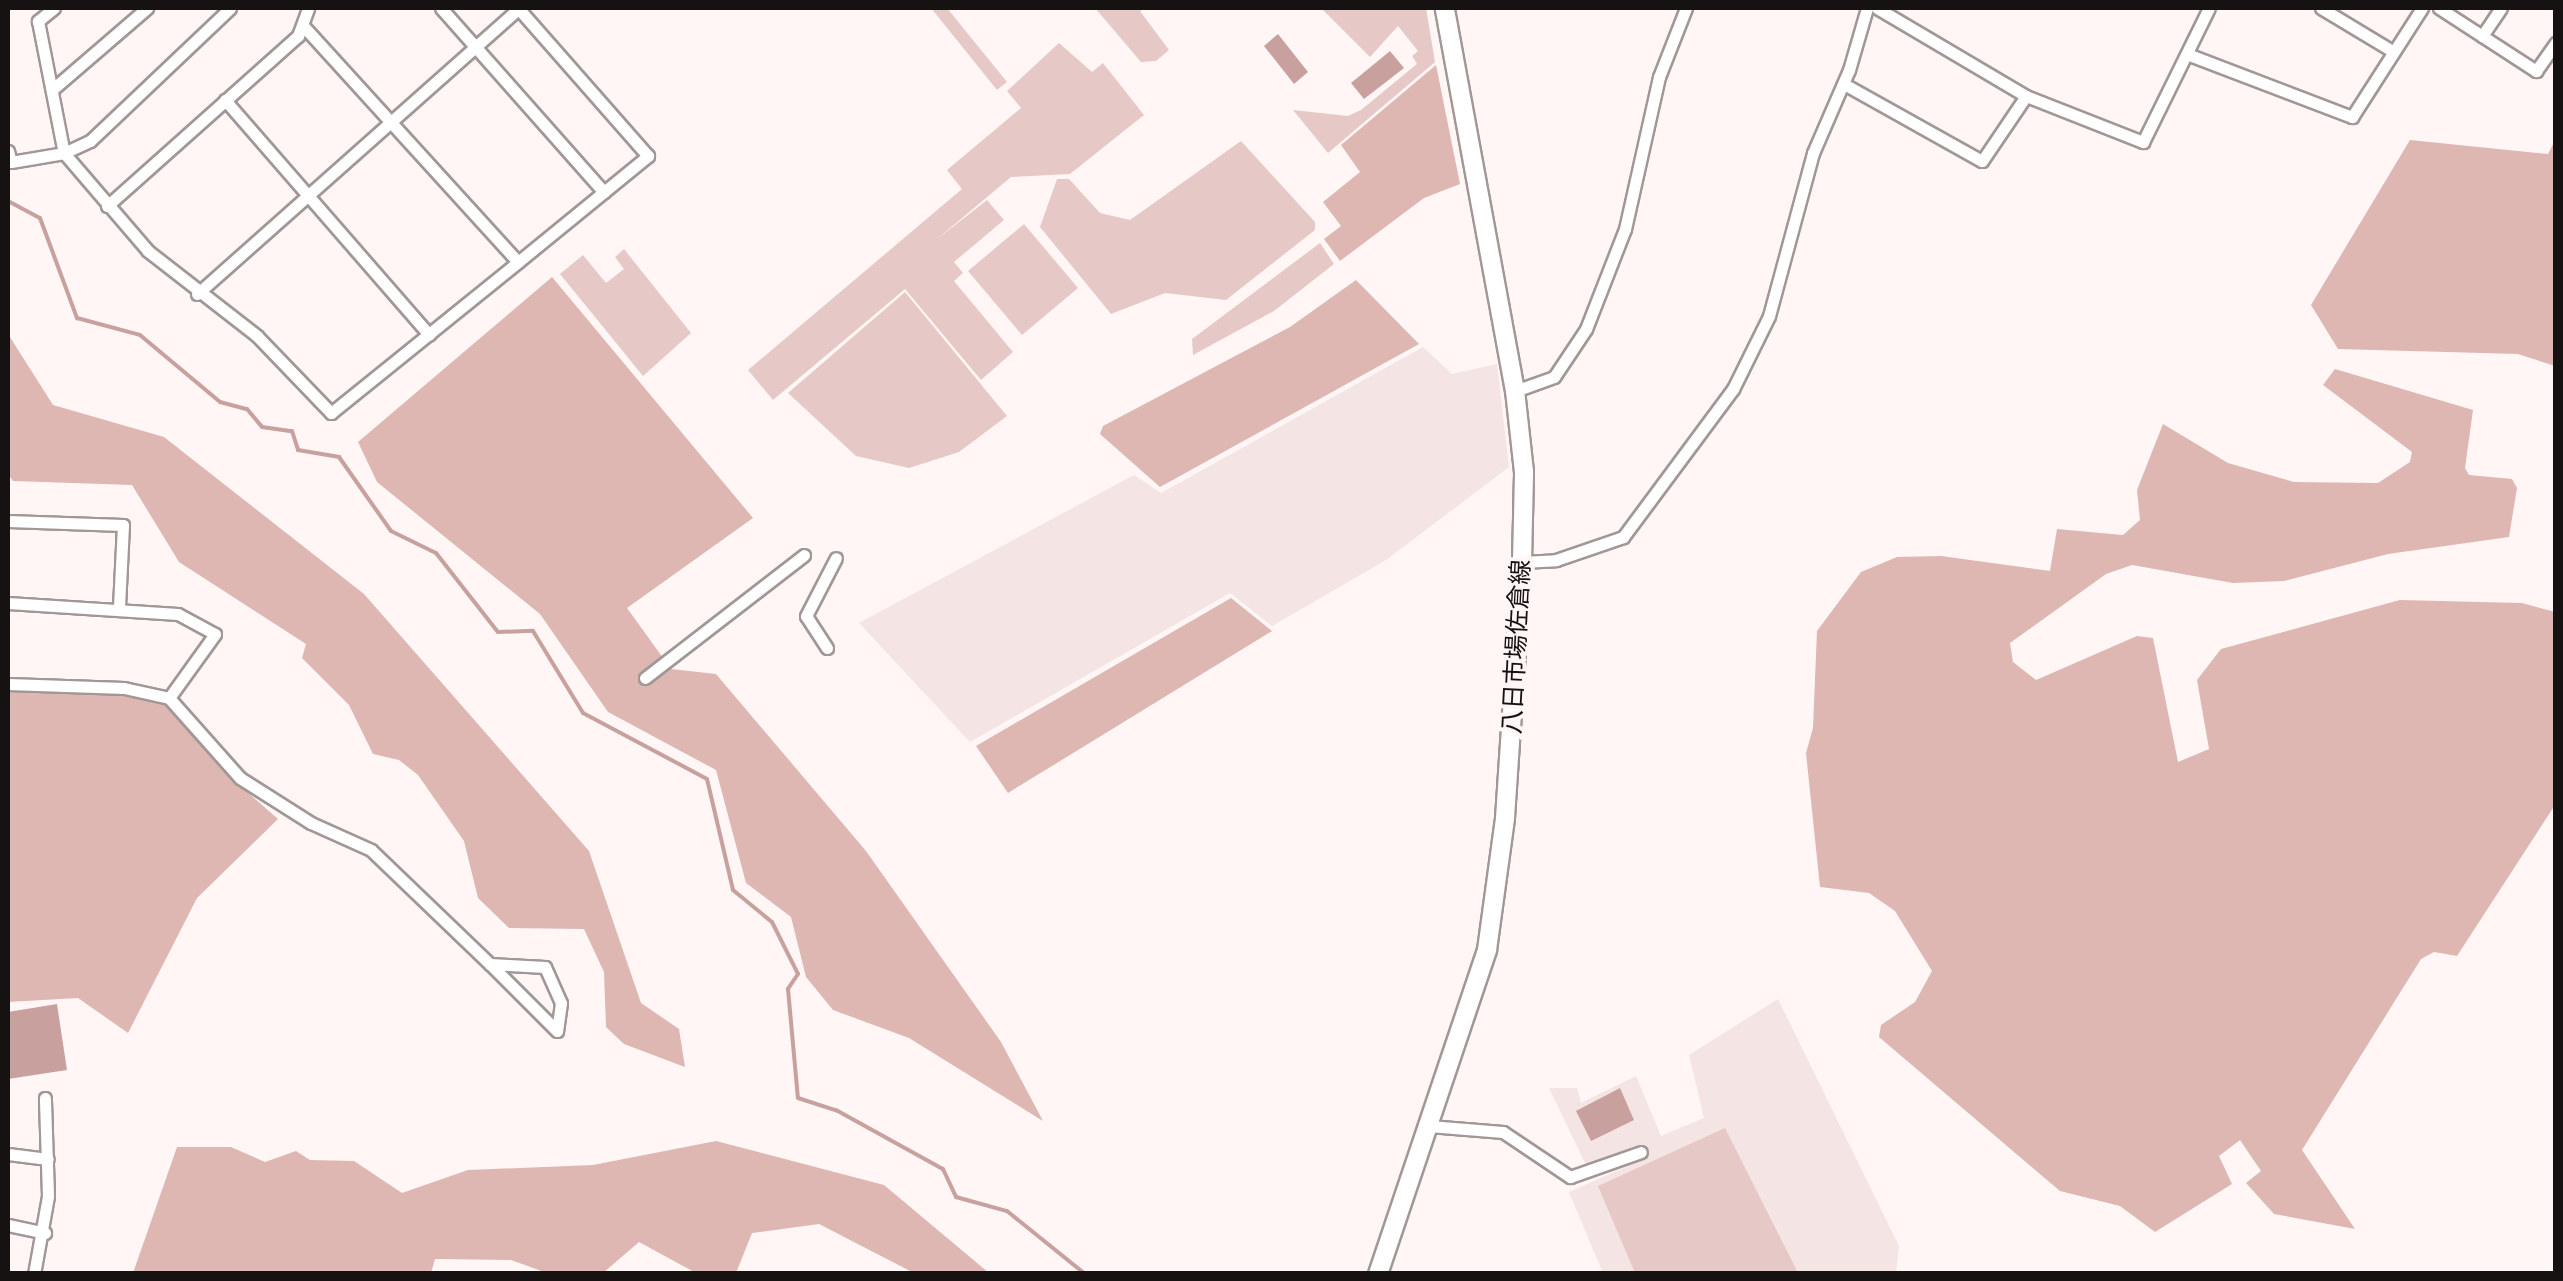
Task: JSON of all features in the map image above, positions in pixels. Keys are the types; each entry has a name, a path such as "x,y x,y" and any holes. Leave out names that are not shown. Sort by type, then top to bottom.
{"main road":[{"name":"八日市場佐倉線","path":"1378,1274 1473,1004 1493,915 1522,562 1524,472 1515,391 1445,8"}],"street":[{"path":"34,8 54,88 64,154 106,206 197,294 257,336 331,413 648,156 519,8 197,294"},
{"path":"38,22 54,8"},
{"path":"54,88 147,8"},
{"path":"8,151 10,162 64,154 90,142 230,8"},
{"path":"106,206 304,26 308,8"},
{"path":"440,8 604,192"},
{"path":"1515,391 1554,377 1586,329 1626,229 1658,76 1686,8"},
{"path":"1522,562 1556,560 1623,536 1733,389 1765,328 1818,139 1844,84 1867,8"},
{"path":"1876,8 2026,96 2142,142 2209,8"},
{"path":"2322,8 2394,52"},
{"path":"2186,54 2352,116 2422,8"},
{"path":"2439,8 2536,71 2556,42"},
{"path":"2482,36 2501,8"},
{"path":"304,26 518,262"},
{"path":"1844,84 1982,161 2026,96"},
{"path":"224,100 429,336"},
{"path":"8,521 123,525 119,608"},
{"path":"645,678 804,554"},
{"path":"827,648 806,616 836,558"},
{"path":"8,603 178,614 215,634 169,698"},
{"path":"8,684 124,688 169,698 240,778 311,824 372,850 557,1031 561,1003 546,967 490,964"},
{"path":"34,1274 45,1233 45,1098"},
{"path":"1429,1126 1503,1132 1570,1177 1641,1152"},
{"path":"8,1154 48,1159"},
{"path":"8,1225 45,1233"}],"shaded area":[{"path":"931,8 947,8 1007,82 997,90"},
{"path":"1095,8 1145,8 1140,11 1169,50 1156,61 1141,62"},
{"path":"1321,8 1426,8 1435,62 1328,153 1293,110 1348,116 1361,110 1417,64 1412,56 1418,51 1398,26 1370,57"},
{"path":"1278,34 1308,72 1294,84 1264,46"},
{"path":"1059,43 1092,72 1103,63 1144,115 1070,174 1011,177 936,240 987,200 1004,220 954,262 963,273 954,281 1013,352 981,380 905,289 773,400 748,370 962,189 947,170 1021,108 1007,91"},
{"path":"1390,51 1404,68 1364,99 1351,83"},
{"path":"1436,65 1460,184 1424,198 1340,261 1324,239 1341,226 1323,202 1360,172 1341,145"},
{"path":"2410,140 2548,154 2555,140 2555,366 2518,354 2338,349 2311,305"},
{"path":"1241,141 1315,222 1315,230 1226,300 1165,293 1111,314 1040,227 1057,179 1069,179 1100,213 1130,220"},
{"path":"1024,224 1078,288 1022,335 968,271"},
{"path":"1320,243 1334,264 1274,311 1193,355 1192,339"},
{"path":"624,249 691,333 643,376 560,274 583,255 606,283 624,269 615,257"},
{"path":"552,277 753,518 627,608 671,669 716,674 866,851 1001,1042 1043,1121 909,1038 833,1010 806,977 791,917 746,883 716,770 608,712 540,614 377,482 358,442"},
{"path":"1356,280 1419,344 1160,487 1100,434 1103,426 1290,327"},
{"path":"905,292 1007,416 959,452 909,468 856,456 788,393"},
{"path":"8,334 53,405 164,437 364,594 589,851 641,1003 679,1029 685,1067 624,1044 606,1027 604,972 584,929 509,928 478,898 464,841 418,775 399,760 373,754 349,705 302,658 306,644 179,562 132,485 13,481 8,474"},
{"path":"1423,347 1452,374 1497,364 1509,467 1386,560 1272,626 1230,593 970,742 859,623 1134,475 1161,493"},
{"path":"2335,369 2473,410 2465,468 2469,475 2512,479 2517,488 2509,537 2388,554 2284,581 2233,583 2132,565 2106,574 2010,643 2013,662 2036,680 2137,636 2153,638 2178,762 2209,749 2197,680 2221,649 2400,600 2522,603 2555,612 2555,805 2457,956 2434,952 2421,959 2302,1150 2355,1229 2274,1214 2246,1183 2261,1171 2240,1140 2219,1156 2232,1184 2155,1232 2120,1206 2060,1191 1879,1037 1881,1025 1915,1002 1932,971 1895,911 1869,893 1820,887 1806,753 1813,728 1817,631 1861,572 1897,557 1941,556 2050,571 2057,529 2123,535 2140,520 2137,490 2163,424 2228,463 2294,482 2378,483 2410,462 2412,452 2323,385"},
{"path":"1231,598 1272,631 1008,793 976,746"},
{"path":"8,690 123,694 168,703 238,784 278,819 197,898 128,1033 78,998 8,1002"},
{"path":"1778,999 1899,1246 1896,1273 1603,1273 1569,1192 1644,1159 1637,1146 1588,1169 1549,1088 1577,1088 1581,1103 1636,1076 1661,1136 1704,1118 1689,1055"},
{"path":"57,1004 67,1070 8,1079 8,1012"},
{"path":"1620,1088 1634,1120 1591,1141 1576,1111"},
{"path":"1725,1128 1798,1273 1635,1273 1598,1186"},
{"path":"716,1141 884,1185 989,1273 914,1273 819,1224 752,1233 736,1273 696,1273 639,1242 603,1273 547,1273 511,1260 435,1259 431,1273 133,1273 177,1147 231,1147 265,1162 296,1151 310,1160 354,1161 402,1193 468,1170 593,1165"}],"waterway":[{"path":"8,201 40,218 77,318 140,335 220,402 247,409 262,427 292,431 298,450 339,457 391,531 436,553 498,632 533,631 583,713 707,779 733,890 772,922 798,974 788,989 798,1098 836,1110 943,1169 956,1197 1007,1211 1085,1274"}]}
